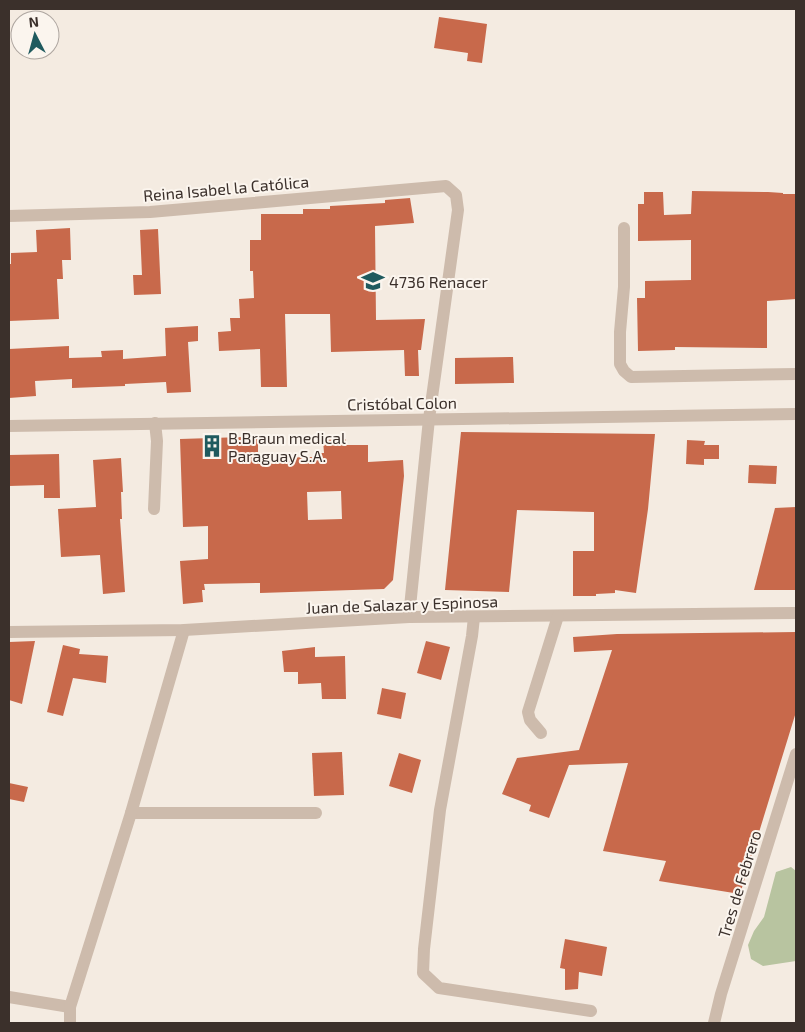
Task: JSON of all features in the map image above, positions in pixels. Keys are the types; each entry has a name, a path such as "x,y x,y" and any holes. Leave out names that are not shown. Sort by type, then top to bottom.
{"street":[{"name":"Reina Isabel la Católica","path":"9,216 150,212 446,186 456,195 458,210 429,419"},
{"path":"624,228 624,287 620,332 620,364 631,377 796,374"},
{"name":"Cristóbal Colon","path":"9,426 796,414"},
{"path":"408,617 429,419"},
{"path":"154,509 157,441 155,423"},
{"name":"Juan de Salazar y Espinosa","path":"9,632 184,630 408,617 474,618 796,614"},
{"path":"541,733 530,720 528,712 558,616"},
{"path":"474,618 440,810 423,973 439,988 591,1011"},
{"path":"70,1023 70,1007 131,813 184,630"},
{"name":"Tres de Febrero","path":"714,1023 721,994 796,754"},
{"path":"131,813 316,813"},
{"path":"9,997 70,1007"}],"green space":[{"path":"791,867 796,871 796,961 763,966 751,959 748,945 754,931 764,917 776,872"}],"building":[{"path":"439,17 487,24 482,63 467,61 468,53 434,48"},
{"path":"692,191 796,194 796,299 767,301 767,348 675,347 675,350 638,351 637,298 645,298 645,281 691,280 691,240 638,241 638,204 644,204 644,192 663,192 664,215 691,214"},
{"path":"410,198 414,223 375,226 376,320 425,319 421,350 418,350 419,376 405,376 404,350 331,352 330,314 285,314 287,387 261,387 260,349 219,351 218,332 231,331 230,318 240,318 239,299 254,298 253,271 250,271 250,240 261,240 261,214 303,214 303,209 330,209 330,206 385,203 385,200"},
{"path":"70,228 71,260 62,260 63,279 57,279 59,319 9,321 9,264 11,264 11,253 37,252 36,230"},
{"path":"158,229 161,294 134,295 133,275 142,275 140,230"},
{"path":"198,326 198,341 188,342 191,392 167,393 166,382 72,388 72,379 35,381 36,396 9,398 9,349 69,346 69,358 102,357 101,351 123,350 123,359 166,356 165,328"},
{"path":"513,357 514,383 455,384 455,358"},
{"path":"461,432 655,434 648,509 636,593 615,590 615,593 596,594 596,596 573,596 573,551 594,551 594,512 517,510 509,592 445,590"},
{"path":"243,437 243,439 258,439 258,457 264,458 315,457 315,453 324,453 323,440 346,439 346,445 368,445 368,462 403,460 404,476 393,580 384,589 260,593 260,583 204,584 205,590 202,590 203,602 183,604 180,561 208,559 208,526 183,527 180,439","holes":["341,491 342,519 308,520 307,492"]},
{"path":"687,440 705,441 704,445 719,445 719,459 704,459 704,465 686,464"},
{"path":"59,454 60,498 44,498 44,485 9,486 9,455"},
{"path":"121,458 123,492 121,492 122,519 120,519 125,592 103,594 100,555 61,557 58,509 96,507 93,460"},
{"path":"749,465 777,466 776,484 748,483"},
{"path":"796,507 796,590 754,590 775,508"},
{"path":"796,632 796,712 740,894 659,881 666,861 603,851 628,763 569,765 549,818 529,811 531,805 502,794 517,758 579,750 612,650 574,652 573,637 617,634"},
{"path":"35,641 22,704 9,700 9,642"},
{"path":"426,641 450,647 441,680 417,673"},
{"path":"63,645 80,649 79,654 108,656 106,683 73,678 63,716 47,712"},
{"path":"315,647 315,657 345,656 346,699 322,699 321,683 298,684 298,672 284,672 282,651"},
{"path":"382,688 406,693 401,719 377,714"},
{"path":"342,752 344,795 314,796 312,753"},
{"path":"399,753 421,760 412,793 389,786"},
{"path":"9,783 28,787 24,802 9,799"},
{"path":"565,939 607,947 602,976 579,972 578,989 565,990 565,969 560,968"}],"place":[{"name":"4736 Renacer","path":"373,281"},
{"name":"B.Braun medical Paraguay S.A.","path":"212,446"}]}
